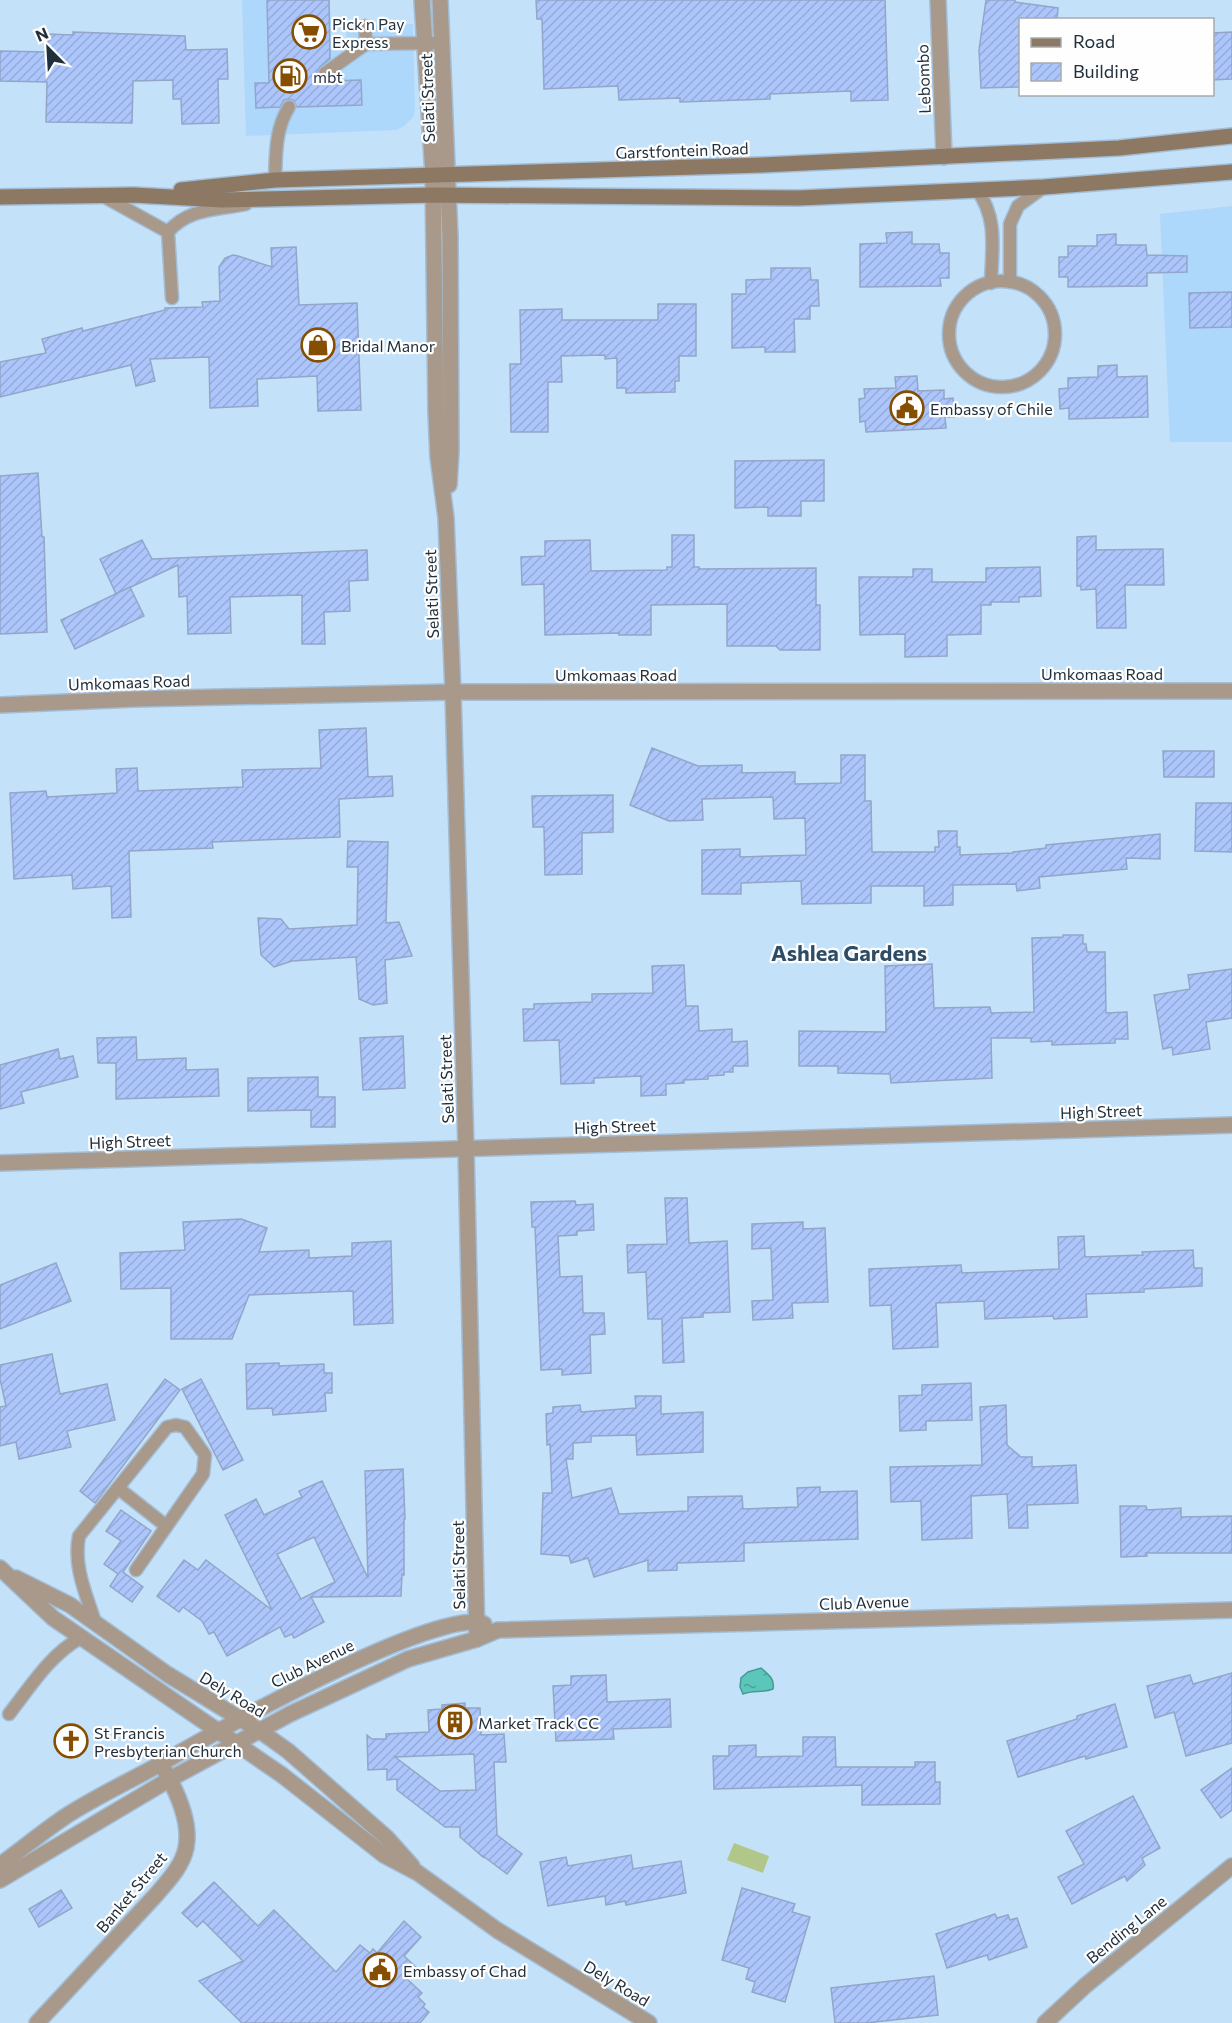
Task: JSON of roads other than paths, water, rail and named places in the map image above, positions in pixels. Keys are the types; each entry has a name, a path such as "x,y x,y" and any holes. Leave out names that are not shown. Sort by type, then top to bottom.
{"main road":[{"name":"Garstfontein Road","path":"134,195 275,180 944,157 1119,148 1232,136"},
{"name":"Garstfontein Road","path":"0,197 134,195 222,200 441,195 799,198 1044,187 1232,172"}],"street":[{"name":"Selati Street","path":"422,0 440,175 451,441 447,518 466,1149 477,1639"},
{"name":"Selati Street","path":"440,0 443,43 440,175"},
{"name":"Lebombo","path":"938,0 944,157"},
{"name":"Umkomaas Road","path":"0,705 135,699 453,692 1232,691"},
{"name":"High Street","path":"0,1163 1232,1125"},
{"name":"Dely Road","path":"4,1571 70,1605 167,1674 260,1731 288,1751 387,1838 418,1873"},
{"name":"Dely Road","path":"4,1571 31,1599 80,1638 282,1775 384,1855 418,1873 497,1930 649,2023"},
{"name":"Club Avenue","path":"0,1880 170,1779 290,1714 408,1659 477,1639 498,1630 1232,1610"},
{"name":"Club Avenue","path":"0,1865 66,1817 161,1763 240,1719 388,1646 441,1628 477,1621 498,1630"},
{"name":"Banket Street","path":"37,2023 155,1896 172,1876 182,1859 186,1848 187,1833 183,1812 161,1763"},
{"name":"Bending Lane","path":"1045,2023 1086,1985 1232,1866"}],"lane":[{"path":"365,26 366,44"},
{"path":"325,73 366,44 443,43"},
{"path":"275,180 277,138 281,122 289,107"},
{"path":"1010,282 1010,224 1018,206 1044,187"},
{"path":"977,190 988,205 991,219 991,283"},
{"path":"102,195 168,232"},
{"path":"172,298 168,232 175,224 196,212 267,200"},
{"path":"1010,282 1038,295 1048,307 1054,321 1055,337 1052,352 1045,366 1034,377 1020,384 1004,387 989,386 974,379 962,369 954,356 950,341 950,326 955,311 964,298 976,288 991,283 1010,282"},
{"path":"95,1622 77,1565 76,1552 79,1536 167,1427 176,1425 185,1427 205,1455 203,1474 136,1570"},
{"path":"118,1488 166,1526"},
{"path":"9,1714 52,1659 61,1650 80,1638"}],"water":[{"path":"761,1668 772,1680 773,1689 743,1694 740,1687 741,1678 748,1672"}],"place":[{"name":"Pick n Pay Express","path":"309,32"},
{"name":"mbt","path":"290,76"},
{"name":"Bridal Manor","path":"318,345"},
{"name":"Embassy of Chile","path":"907,408"},
{"name":"Market Track CC","path":"455,1722"},
{"name":"St Francis Presbyterian Church","path":"71,1741"},
{"name":"Embassy of Chad","path":"380,1970"}],"district":[{"name":"Ashlea Gardens","path":"849,952"}]}
